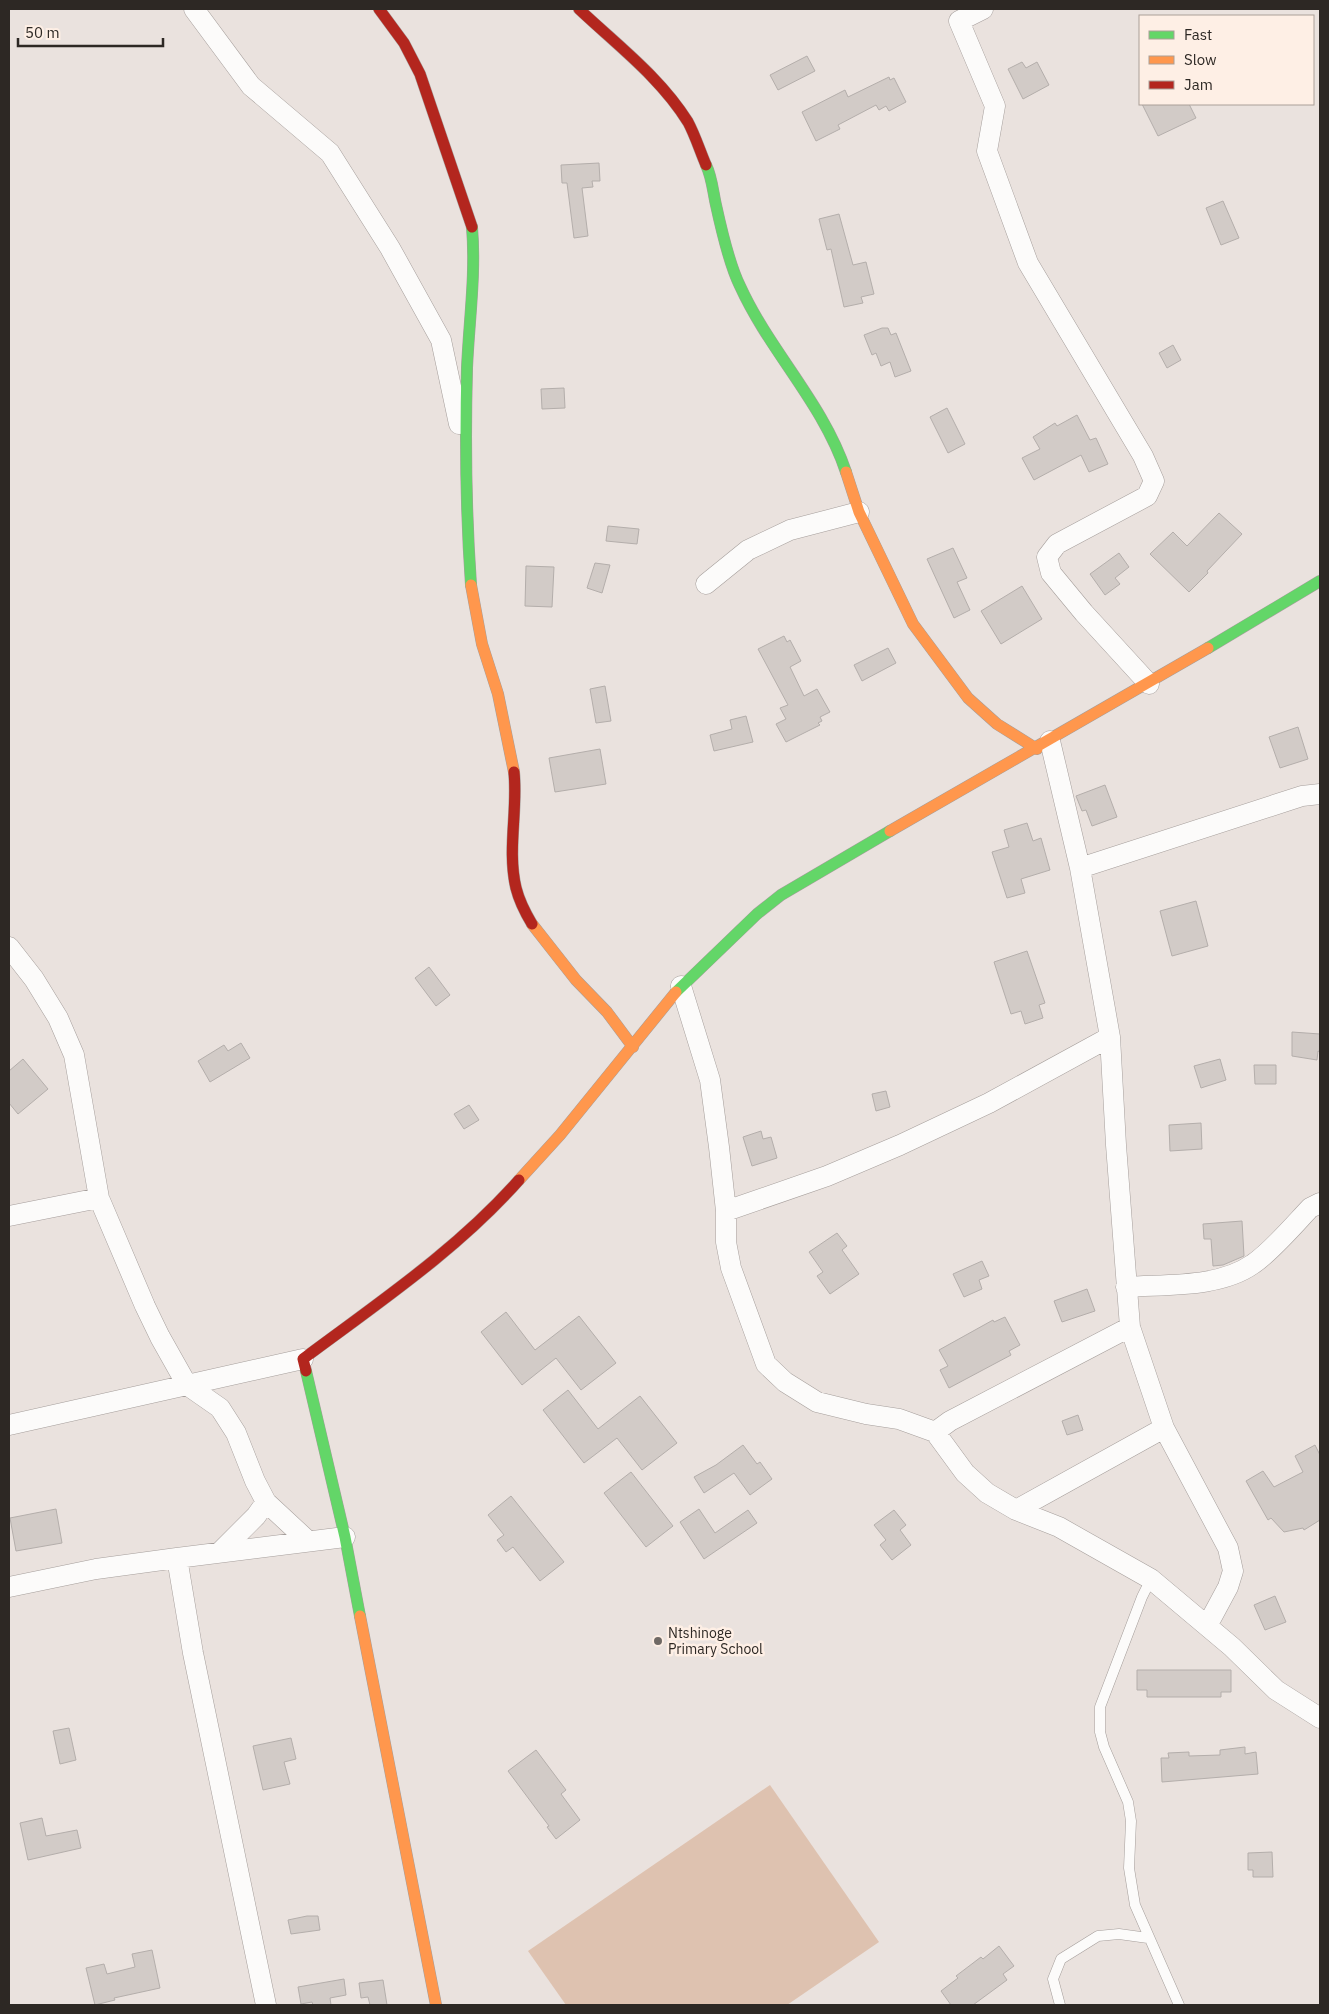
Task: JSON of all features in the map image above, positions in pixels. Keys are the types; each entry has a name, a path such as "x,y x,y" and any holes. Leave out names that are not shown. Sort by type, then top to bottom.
{"street":[{"path":"194,9 251,86 330,153 390,248 441,340 466,460"},
{"path":"379,9 404,43 420,74 472,223 474,252 467,368 466,460 467,526 471,588 482,644 508,733 514,774 515,809 512,848 516,888 531,922 576,980 607,1012 633,1047"},
{"path":"579,9 600,30 628,52 660,85 688,123 708,168 719,219 739,285 764,331 817,408 839,451 859,512 913,624 968,698 997,724 1044,745 1080,868 1110,1037 1130,1327 1164,1428 1228,1548 1233,1571 1228,1587 1207,1626"},
{"path":"983,9 959,21 995,106 987,150 1028,263 1143,456 1154,481 1148,496 1058,544 1046,557 1051,573 1084,613 1149,684"},
{"path":"706,584 748,550 790,530 859,512"},
{"path":"9,1425 303,1358 426,1267 496,1206 560,1135 681,986 757,914 817,873 1044,745 1320,581"},
{"path":"1080,868 1302,796 1320,794"},
{"path":"9,947 34,979 58,1018 74,1055 99,1198 160,1337 187,1385 220,1408 236,1433 266,1502 308,1541"},
{"path":"681,986 710,1080 726,1211 726,1242 731,1268 766,1364 785,1382 817,1402 866,1414 899,1419 935,1432 965,1473 987,1493 1016,1510 1059,1527 1151,1579 1232,1647 1276,1690 1320,1718"},
{"path":"726,1211 828,1176 900,1144 989,1103 1110,1037"},
{"path":"9,1216 99,1198"},
{"path":"1126,1287 1218,1281 1238,1273 1254,1264 1310,1208 1320,1202"},
{"path":"935,1432 950,1421 1130,1327"},
{"path":"303,1358 345,1537 436,2005"},
{"path":"1016,1510 1164,1428"},
{"path":"220,1552 256,1516 266,1502"},
{"path":"9,1587 96,1568 345,1537"},
{"path":"177,1558 193,1653 266,2005"}],"lane":[{"path":"1151,1579 1142,1596 1100,1707 1100,1732 1104,1747 1128,1802 1131,1821 1130,1868 1135,1905 1179,2005"},
{"path":"1060,2005 1053,1979 1061,1959 1098,1936 1119,1934 1148,1938"}],"shaded area":[{"path":"770,1785 879,1942 787,2005 566,2005 528,1951"}],"building":[{"path":"807,56 815,71 778,90 770,75"},
{"path":"1022,62 1026,68 1037,62 1049,85 1023,99 1008,69"},
{"path":"889,77 890,80 894,78 906,102 889,111 886,106 879,110 876,105 838,125 840,129 816,141 802,112 845,90 848,97"},
{"path":"1142,105 1190,105 1196,118 1158,136"},
{"path":"599,163 600,181 592,181 593,187 582,188 588,236 574,238 567,183 562,183 561,165"},
{"path":"1223,201 1239,238 1221,245 1206,208"},
{"path":"839,214 853,265 866,262 874,294 861,297 863,303 844,307 831,249 827,250 819,219"},
{"path":"882,328 888,328 891,335 896,333 911,371 895,377 890,362 881,366 876,353 872,355 864,335"},
{"path":"1173,345 1181,360 1167,368 1159,353"},
{"path":"564,388 565,408 542,409 541,389"},
{"path":"947,408 965,444 948,453 930,417"},
{"path":"1077,415 1090,440 1096,438 1108,464 1089,472 1081,455 1034,480 1022,458 1040,449 1033,437 1055,423 1057,426"},
{"path":"1219,513 1242,534 1189,592 1150,554 1173,532 1187,546"},
{"path":"608,526 639,529 637,544 606,541"},
{"path":"953,548 967,578 957,582 970,610 954,618 927,559"},
{"path":"1119,553 1129,567 1115,578 1120,584 1105,595 1090,574"},
{"path":"595,563 610,565 602,593 587,588"},
{"path":"526,566 554,567 552,607 525,606"},
{"path":"1022,586 1042,619 1001,644 981,611"},
{"path":"784,636 787,642 790,640 801,661 790,667 804,696 817,689 830,712 820,717 822,721 818,723 820,725 786,742 776,724 786,719 780,708 788,705 758,649"},
{"path":"888,648 896,663 862,681 854,665"},
{"path":"605,686 611,721 596,723 590,689"},
{"path":"746,716 753,742 714,751 710,735 732,729 730,720"},
{"path":"1298,727 1308,759 1280,768 1269,737"},
{"path":"600,749 606,784 555,792 549,758"},
{"path":"1105,785 1117,817 1092,826 1086,810 1082,811 1076,796"},
{"path":"1027,823 1033,841 1041,838 1050,870 1021,879 1025,893 1007,898 992,852 1009,847 1004,830"},
{"path":"1196,901 1208,946 1172,956 1160,911"},
{"path":"1027,951 1045,1003 1039,1005 1043,1018 1025,1024 1021,1011 1011,1014 994,962"},
{"path":"429,967 450,995 436,1006 415,978"},
{"path":"1292,1032 1320,1034 1320,1052 1318,1051 1317,1060 1292,1056"},
{"path":"241,1043 250,1058 210,1082 198,1061 224,1045 228,1051"},
{"path":"23,1059 48,1089 18,1114 9,1103 9,1071"},
{"path":"1220,1059 1226,1080 1201,1088 1194,1066"},
{"path":"1254,1065 1276,1065 1276,1084 1255,1084"},
{"path":"886,1091 890,1107 876,1111 872,1094"},
{"path":"469,1105 479,1120 464,1129 454,1114"},
{"path":"1201,1123 1202,1149 1170,1151 1169,1125"},
{"path":"761,1131 763,1139 771,1137 777,1158 752,1166 743,1137"},
{"path":"1242,1221 1244,1256 1223,1265 1213,1266 1211,1239 1204,1239 1203,1224"},
{"path":"837,1233 847,1246 842,1250 859,1274 830,1294 817,1276 823,1272 809,1252"},
{"path":"982,1261 989,1276 979,1280 982,1289 964,1297 953,1274"},
{"path":"1087,1289 1095,1311 1062,1322 1054,1301"},
{"path":"506,1312 535,1350 579,1316 616,1363 581,1390 556,1358 522,1385 481,1332"},
{"path":"1005,1317 1020,1345 1009,1351 1011,1355 949,1388 940,1370 948,1366 939,1350 993,1320 994,1322"},
{"path":"568,1390 598,1429 640,1396 677,1443 642,1470 617,1438 584,1463 543,1410"},
{"path":"1078,1415 1083,1430 1067,1435 1062,1421"},
{"path":"743,1445 757,1464 760,1462 772,1479 750,1495 734,1473 704,1493 694,1477 716,1465"},
{"path":"1315,1445 1320,1455 1320,1520 1304,1530 1303,1528 1284,1532 1271,1518 1268,1520 1246,1481 1263,1471 1274,1487 1303,1472 1295,1456"},
{"path":"631,1472 673,1526 646,1547 604,1493"},
{"path":"511,1496 564,1562 540,1581 513,1547 506,1552 497,1540 504,1535 488,1515"},
{"path":"56,1509 62,1543 16,1551 10,1518"},
{"path":"699,1509 715,1533 748,1510 757,1523 704,1559 680,1522"},
{"path":"894,1510 906,1525 900,1530 911,1545 892,1560 880,1545 886,1540 874,1525"},
{"path":"1275,1596 1286,1622 1265,1630 1254,1605"},
{"path":"1137,1670 1231,1670 1231,1692 1221,1692 1221,1697 1147,1697 1147,1690 1137,1690"},
{"path":"69,1728 76,1760 60,1764 53,1731"},
{"path":"291,1738 296,1759 284,1762 290,1784 263,1790 253,1746"},
{"path":"1245,1747 1245,1754 1256,1752 1258,1774 1162,1782 1161,1758 1169,1758 1168,1753 1189,1752 1189,1756 1220,1755 1220,1750"},
{"path":"536,1750 566,1790 561,1794 580,1820 556,1839 547,1827 549,1826 508,1771"},
{"path":"42,1818 46,1836 77,1830 81,1848 28,1860 20,1823"},
{"path":"1272,1852 1273,1877 1253,1877 1253,1870 1248,1870 1248,1853"},
{"path":"318,1916 320,1930 291,1934 288,1920"},
{"path":"999,1946 1014,1966 1003,1974 1007,1980 973,2005 951,2005 941,1991 958,1978 956,1976 981,1957 983,1959"},
{"path":"152,1950 160,1988 114,1998 115,2000 95,2005 86,1968 104,1964 107,1974 135,1967 132,1954"},
{"path":"344,1979 346,1995 330,1998 331,2005 313,2005 312,2002 301,2004 298,1987"},
{"path":"383,1980 387,2005 370,2005 368,1997 361,1998 359,1983"}],"traffic: fast":[{"path":"706,165 726,247 740,286 766,333 824,423 846,472"},
{"path":"471,585 467,504 466,422 467,368 473,280 472,227"},
{"path":"1208,648 1320,581"},
{"path":"676,992 757,914 781,895 890,831"},
{"path":"306,1371 345,1537 360,1616"}],"traffic: slow":[{"path":"846,472 859,512 913,624 968,698 997,724 1037,749"},
{"path":"471,585 482,644 498,694 514,772"},
{"path":"890,831 1208,648"},
{"path":"532,924 576,980 607,1012 633,1047"},
{"path":"519,1180 560,1135 676,992"},
{"path":"360,1616 436,2005"}],"traffic: jam":[{"path":"379,9 404,43 420,74 472,227"},
{"path":"579,9 637,62 664,90 688,122 706,165"},
{"path":"514,772 513,874 519,897 532,924"},
{"path":"306,1371 303,1359 443,1253 470,1230 519,1180"}],"place":[{"name":"Ntshinoge Primary School","path":"658,1641"}]}
